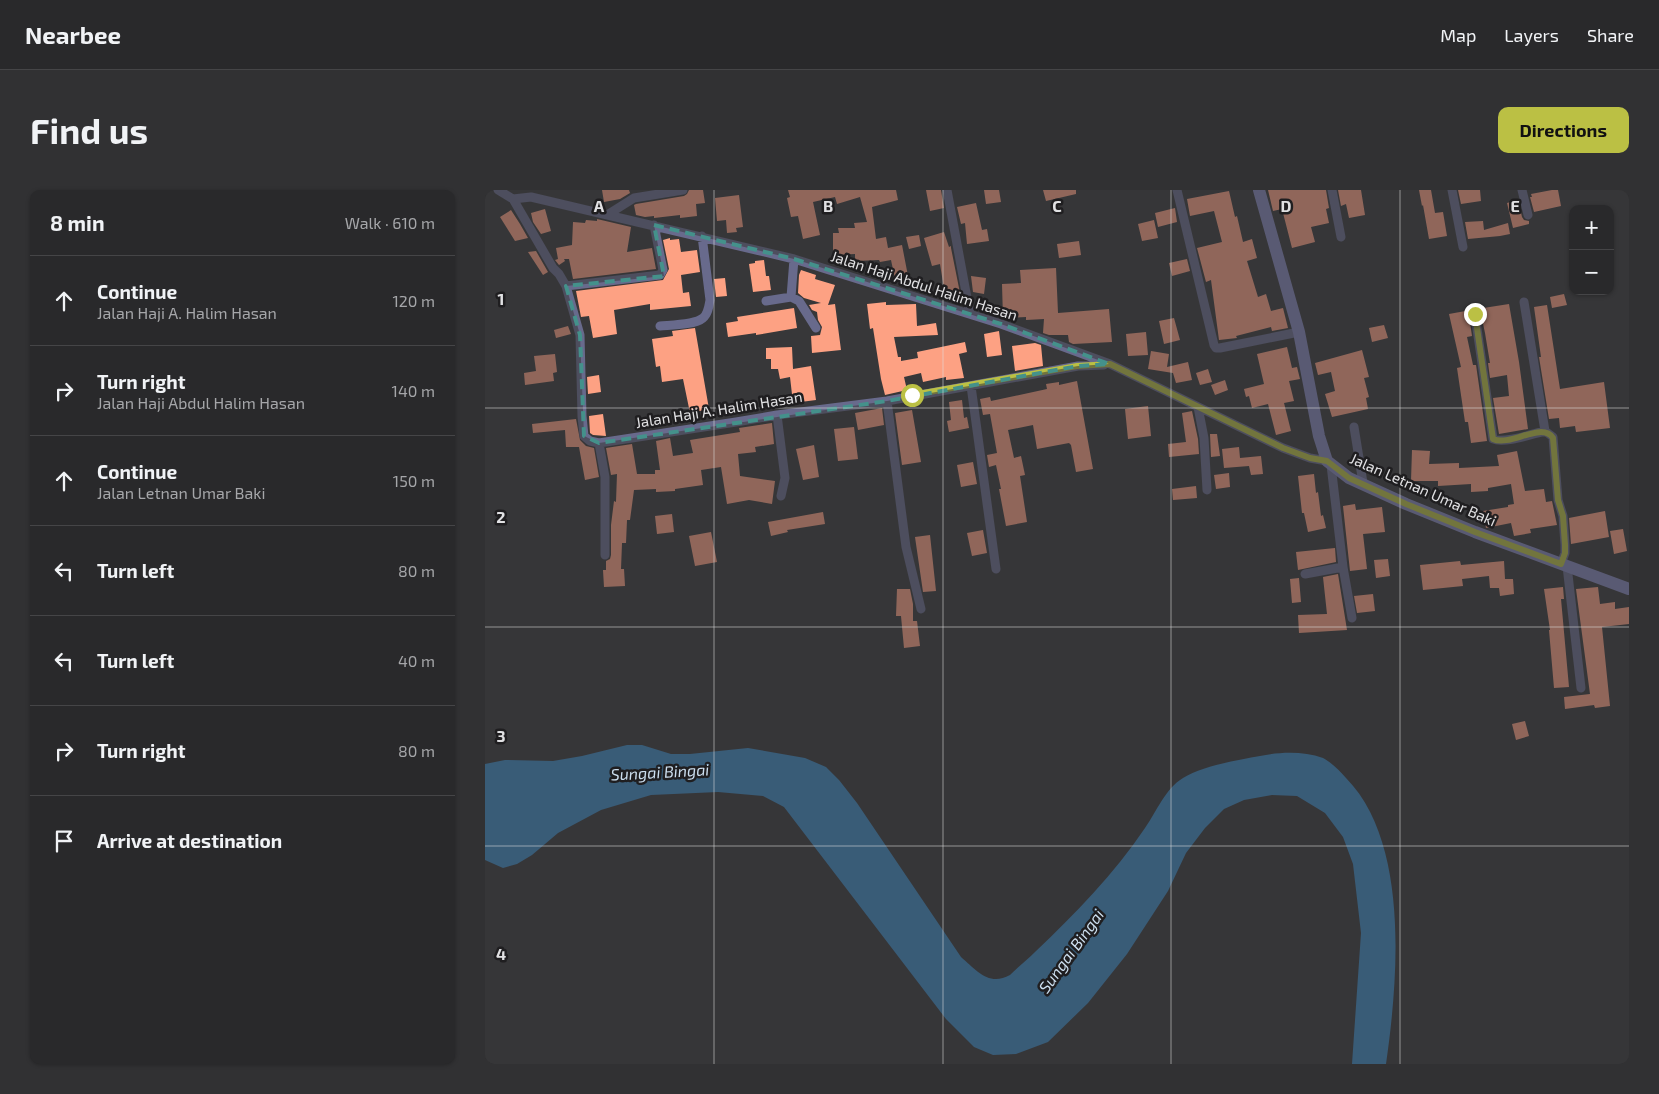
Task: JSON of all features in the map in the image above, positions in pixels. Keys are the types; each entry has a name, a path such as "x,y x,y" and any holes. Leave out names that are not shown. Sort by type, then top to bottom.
{"street":[{"path":"498,190 513,199 553,268 566,286 580,335 582,416 585,436 590,441 599,443 605,477 605,555"},
{"path":"607,215 634,198 646,193 683,190"},
{"path":"947,190 970,314"},
{"path":"1177,190 1216,348 1299,332"},
{"name":"Jalan Letnan Umar Baki","path":"1259,190 1299,332 1319,436 1329,463 1349,478 1406,504 1475,532 1629,589"},
{"path":"1332,190 1341,237"},
{"path":"1452,190 1463,247"},
{"path":"1522,190 1528,215"},
{"name":"Jalan Haji Abdul Halim Hasan","path":"513,199 531,197 794,259 970,314 1110,364 1283,448 1329,463"},
{"path":"566,286 660,275 663,270 654,225"},
{"path":"660,326 695,322 703,318 708,310 710,300 702,236"},
{"path":"791,297 794,259"},
{"path":"766,301 795,298 799,301 816,328"},
{"path":"1524,302 1545,431"},
{"path":"1475,314 1493,439 1497,441 1507,440 1545,431 1551,434 1555,442 1558,500 1563,516 1564,565 1581,688"},
{"name":"Jalan Haji A. Halim Hasan","path":"599,443 777,415 887,401 1077,366 1110,364"},
{"path":"971,386 996,569"},
{"path":"887,401 906,547 921,609"},
{"path":"1198,408 1204,438 1207,490"},
{"path":"777,415 785,478 781,496"},
{"path":"1354,427 1363,483"},
{"path":"1329,463 1352,618"},
{"path":"1305,574 1343,567"}],"highlighted area":[{"path":"654,225 794,259 1001,324 1109,364 1078,366 887,401 599,443 584,436 580,335 566,286 664,276"}],"water":[{"name":"Sungai Bingai","path":"627,745 642,745 671,754 748,748 805,758 826,767 857,803 961,957 978,972 989,978 996,979 1010,975 1050,938 1093,893 1133,845 1166,794 1183,778 1210,767 1268,755 1300,753 1323,758 1344,775 1367,806 1381,838 1390,875 1395,914 1395,954 1394,993 1386,1064 1352,1064 1361,933 1353,864 1343,837 1325,813 1297,796 1272,795 1244,800 1224,809 1205,828 1186,853 1168,891 1127,954 1088,1003 1048,1042 1016,1054 993,1055 974,1047 946,1019 784,807 763,796 718,792 651,795 601,810 558,833 532,855 517,864 503,868 485,860 485,764 505,760 553,761"}],"building":[{"path":"602,190 629,190 630,193 620,199 604,202"},
{"path":"689,190 703,190 705,203 696,204 697,216 680,218 680,215 654,218 654,216 636,215 634,205 636,204 684,196"},
{"path":"788,190 896,190 898,200 872,207 876,239 886,237 888,248 902,245 908,276 895,279 891,260 880,262 879,260 855,261 855,254 833,255 833,233 839,233 838,228 855,228 854,223 867,222 860,197 837,204 835,197 813,202 820,235 803,239 798,216 791,217 787,198 790,197"},
{"path":"926,190 941,190 944,208 930,211"},
{"path":"984,190 999,190 1001,202 986,204"},
{"path":"1043,190 1076,190 1076,194 1046,201"},
{"path":"1268,190 1326,190 1329,208 1326,209 1329,223 1311,227 1315,242 1292,248 1282,209 1273,211"},
{"path":"1338,190 1361,190 1365,215 1349,218 1346,204 1341,206"},
{"path":"1419,190 1431,190 1435,213 1443,212 1447,236 1429,239"},
{"path":"1458,190 1480,190 1481,201 1461,204"},
{"path":"1558,190 1561,206 1534,212 1531,194"},
{"path":"1229,191 1243,242 1252,239 1257,258 1247,261 1258,297 1266,294 1271,311 1283,308 1288,328 1272,331 1271,327 1236,336 1237,338 1219,340 1211,280 1206,282 1197,248 1222,242 1214,211 1190,216 1187,199"},
{"path":"739,195 743,227 736,228 737,232 727,233 726,220 717,221 715,198"},
{"path":"1518,200 1522,217 1524,220 1529,221 1529,224 1513,228 1507,203"},
{"path":"976,203 982,230 987,229 989,241 967,244 965,223 961,224 957,207"},
{"path":"1175,208 1177,222 1158,227 1155,213"},
{"path":"545,209 551,231 541,234 533,222 531,213"},
{"path":"511,210 528,238 515,241 500,217"},
{"path":"597,219 631,227 627,252 652,248 656,269 573,279 569,259 564,259 565,261 559,265 555,260 558,259 556,248 572,245 573,222 585,223 586,220 597,221"},
{"path":"1154,220 1158,238 1142,241 1138,224"},
{"path":"1483,221 1484,230 1508,223 1510,234 1468,239 1465,222"},
{"path":"944,232 949,247 951,246 960,293 945,295 940,264 932,266 924,238"},
{"path":"919,235 921,246 909,249 906,237"},
{"path":"670,238 670,240 679,239 681,252 697,250 700,272 681,275 683,293 689,292 691,306 650,310 650,304 614,310 617,334 593,338 589,316 581,317 576,291 663,280 669,269 663,240"},
{"path":"1079,241 1081,255 1059,258 1057,244"},
{"path":"536,251 548,272 543,275 528,252"},
{"path":"1187,259 1190,271 1172,276 1169,263"},
{"path":"764,260 766,276 769,276 771,290 753,292 749,264"},
{"path":"1056,268 1058,313 1109,309 1112,342 1073,344 1069,342 1068,335 1049,335 1043,333 1044,319 1026,320 1026,317 1003,318 1002,284 1021,283 1020,270"},
{"path":"801,270 816,275 815,279 835,285 828,305 835,304 841,350 812,353 811,336 820,335 822,327 818,320 817,312 812,310 809,305 821,303 804,298 798,293"},
{"path":"971,276 986,278 984,294 973,292"},
{"path":"725,278 727,296 716,297 714,279"},
{"path":"1564,294 1567,305 1552,308 1550,297"},
{"path":"886,302 886,305 916,304 917,326 936,323 938,335 894,337 898,357 901,357 901,361 918,358 917,352 965,342 967,352 959,354 964,378 946,380 946,377 923,382 921,373 904,377 907,390 885,395 873,328 870,329 867,304"},
{"path":"1509,304 1528,429 1499,434 1493,398 1509,396 1507,375 1490,378 1488,363 1490,363 1485,333 1481,314 1477,309"},
{"path":"1547,305 1560,389 1604,382 1610,428 1576,432 1575,426 1560,428 1559,418 1549,419 1539,357 1541,357 1534,307"},
{"path":"794,308 797,328 756,335 756,333 728,337 726,323 738,321 737,317"},
{"path":"1471,310 1469,316 1472,336 1467,337 1473,365 1476,365 1487,441 1471,443 1468,422 1465,422 1457,368 1461,367 1449,314"},
{"path":"1174,318 1180,340 1164,344 1159,321"},
{"path":"1384,325 1388,338 1372,342 1369,328"},
{"path":"568,326 571,334 556,338 554,330"},
{"path":"695,328 709,409 690,413 683,379 662,382 660,366 656,367 652,339 673,336 672,331"},
{"path":"999,331 1002,355 987,357 984,334"},
{"path":"1146,332 1148,355 1128,356 1126,334"},
{"path":"1035,343 1041,345 1043,366 1015,371 1012,346"},
{"path":"792,347 793,369 811,366 816,400 793,403 790,377 780,379 778,369 771,369 771,359 766,359 766,348"},
{"path":"1287,347 1292,368 1297,367 1300,379 1289,381 1294,401 1284,403 1291,431 1276,435 1268,404 1252,408 1249,396 1246,397 1244,389 1264,384 1257,354"},
{"path":"1362,350 1369,377 1364,378 1369,397 1366,398 1368,409 1332,417 1325,394 1335,391 1331,372 1318,375 1315,363"},
{"path":"1151,351 1169,354 1167,367 1188,362 1192,380 1176,383 1173,373 1148,369"},
{"path":"555,354 557,372 553,373 554,381 525,385 524,373 536,371 534,356"},
{"path":"1208,369 1212,382 1200,385 1196,373"},
{"path":"599,375 601,392 588,394 587,377"},
{"path":"1225,380 1228,390 1215,395 1211,385"},
{"path":"1077,381 1093,469 1076,472 1069,443 1037,449 1033,425 1008,430 1014,458 1021,456 1025,475 1020,476 1027,522 1006,526 996,465 989,467 987,455 997,453 990,414 983,415 980,399 990,397 991,401 1047,389 1046,384 1059,382 1059,385"},
{"path":"962,400 964,418 967,417 969,428 949,432 947,421 951,420 949,402"},
{"path":"1148,406 1151,436 1128,439 1125,409"},
{"path":"882,408 884,425 858,430 855,413"},
{"path":"912,410 921,462 902,465 895,413"},
{"path":"1192,411 1199,454 1169,457 1168,444 1186,442 1182,413"},
{"path":"603,414 606,436 593,435 590,433 589,416"},
{"path":"576,419 580,440 586,446 594,448 599,477 585,480 579,447 566,447 565,430 533,433 532,424"},
{"path":"772,423 774,444 755,447 756,452 738,454 740,476 775,481 772,504 749,500 727,504 721,467 701,470 703,485 675,489 675,491 656,492 656,489 634,490 630,520 627,520 626,543 622,543 621,569 624,569 625,586 604,587 603,570 606,570 606,561 610,559 611,555 611,525 614,501 616,502 617,474 611,475 606,448 632,444 637,474 655,474 655,470 660,470 656,441 670,438 673,456 693,453 690,440 740,432 739,428"},
{"path":"854,427 858,459 838,461 834,429"},
{"path":"1210,434 1217,434 1220,456 1211,457"},
{"path":"814,445 819,477 803,480 796,449"},
{"path":"1239,447 1240,458 1261,456 1263,474 1251,475 1249,466 1224,468 1222,449"},
{"path":"1412,450 1430,451 1429,464 1459,463 1459,468 1499,466 1497,455 1517,451 1525,491 1544,489 1546,502 1552,501 1557,525 1530,529 1531,533 1514,536 1511,523 1486,528 1483,511 1508,507 1508,505 1514,504 1511,484 1488,488 1488,491 1471,492 1471,484 1438,486 1438,481 1411,481"},
{"path":"973,462 977,484 961,487 957,465"},
{"path":"1229,473 1230,487 1216,489 1214,475"},
{"path":"1314,474 1321,516 1323,515 1326,528 1308,532 1304,513 1302,513 1298,476"},
{"path":"1196,486 1197,498 1173,500 1172,489"},
{"path":"1355,504 1356,510 1382,507 1385,532 1363,534 1367,569 1350,571 1343,506"},
{"path":"1605,511 1609,537 1571,544 1569,518"},
{"path":"823,512 825,524 787,530 788,532 771,536 768,522"},
{"path":"672,514 674,532 657,534 655,516"},
{"path":"1623,529 1627,551 1614,554 1610,531"},
{"path":"983,530 987,553 972,556 967,533"},
{"path":"711,532 717,562 695,566 689,536"},
{"path":"930,535 936,591 923,592 915,537"},
{"path":"1335,548 1336,562 1298,570 1296,552"},
{"path":"1388,559 1390,576 1376,578 1374,560"},
{"path":"1460,561 1461,565 1504,561 1505,579 1513,579 1514,594 1500,596 1499,588 1490,588 1489,576 1462,579 1463,586 1423,590 1420,565"},
{"path":"1338,574 1347,630 1299,633 1298,615 1327,614 1323,577"},
{"path":"1299,578 1301,602 1292,603 1290,579"},
{"path":"1563,587 1564,599 1561,599 1569,687 1554,688 1550,630 1544,589"},
{"path":"1598,587 1600,604 1615,602 1615,609 1629,607 1629,624 1602,627 1610,706 1595,708 1594,705 1565,709 1564,697 1590,694 1576,589"},
{"path":"897,589 910,589 913,604 913,621 917,621 920,646 904,648 901,616 896,616"},
{"path":"1373,594 1375,611 1357,613 1354,596"},
{"path":"1525,721 1529,736 1516,740 1512,724"}],"route":[{"path":"912,395 1077,366 1110,364 1283,448 1310,458 1327,461 1349,478 1406,504 1561,564 1565,553 1565,545 1563,516 1558,500 1555,442 1551,434 1545,431 1507,440 1497,441 1493,439 1475,314"}]}
